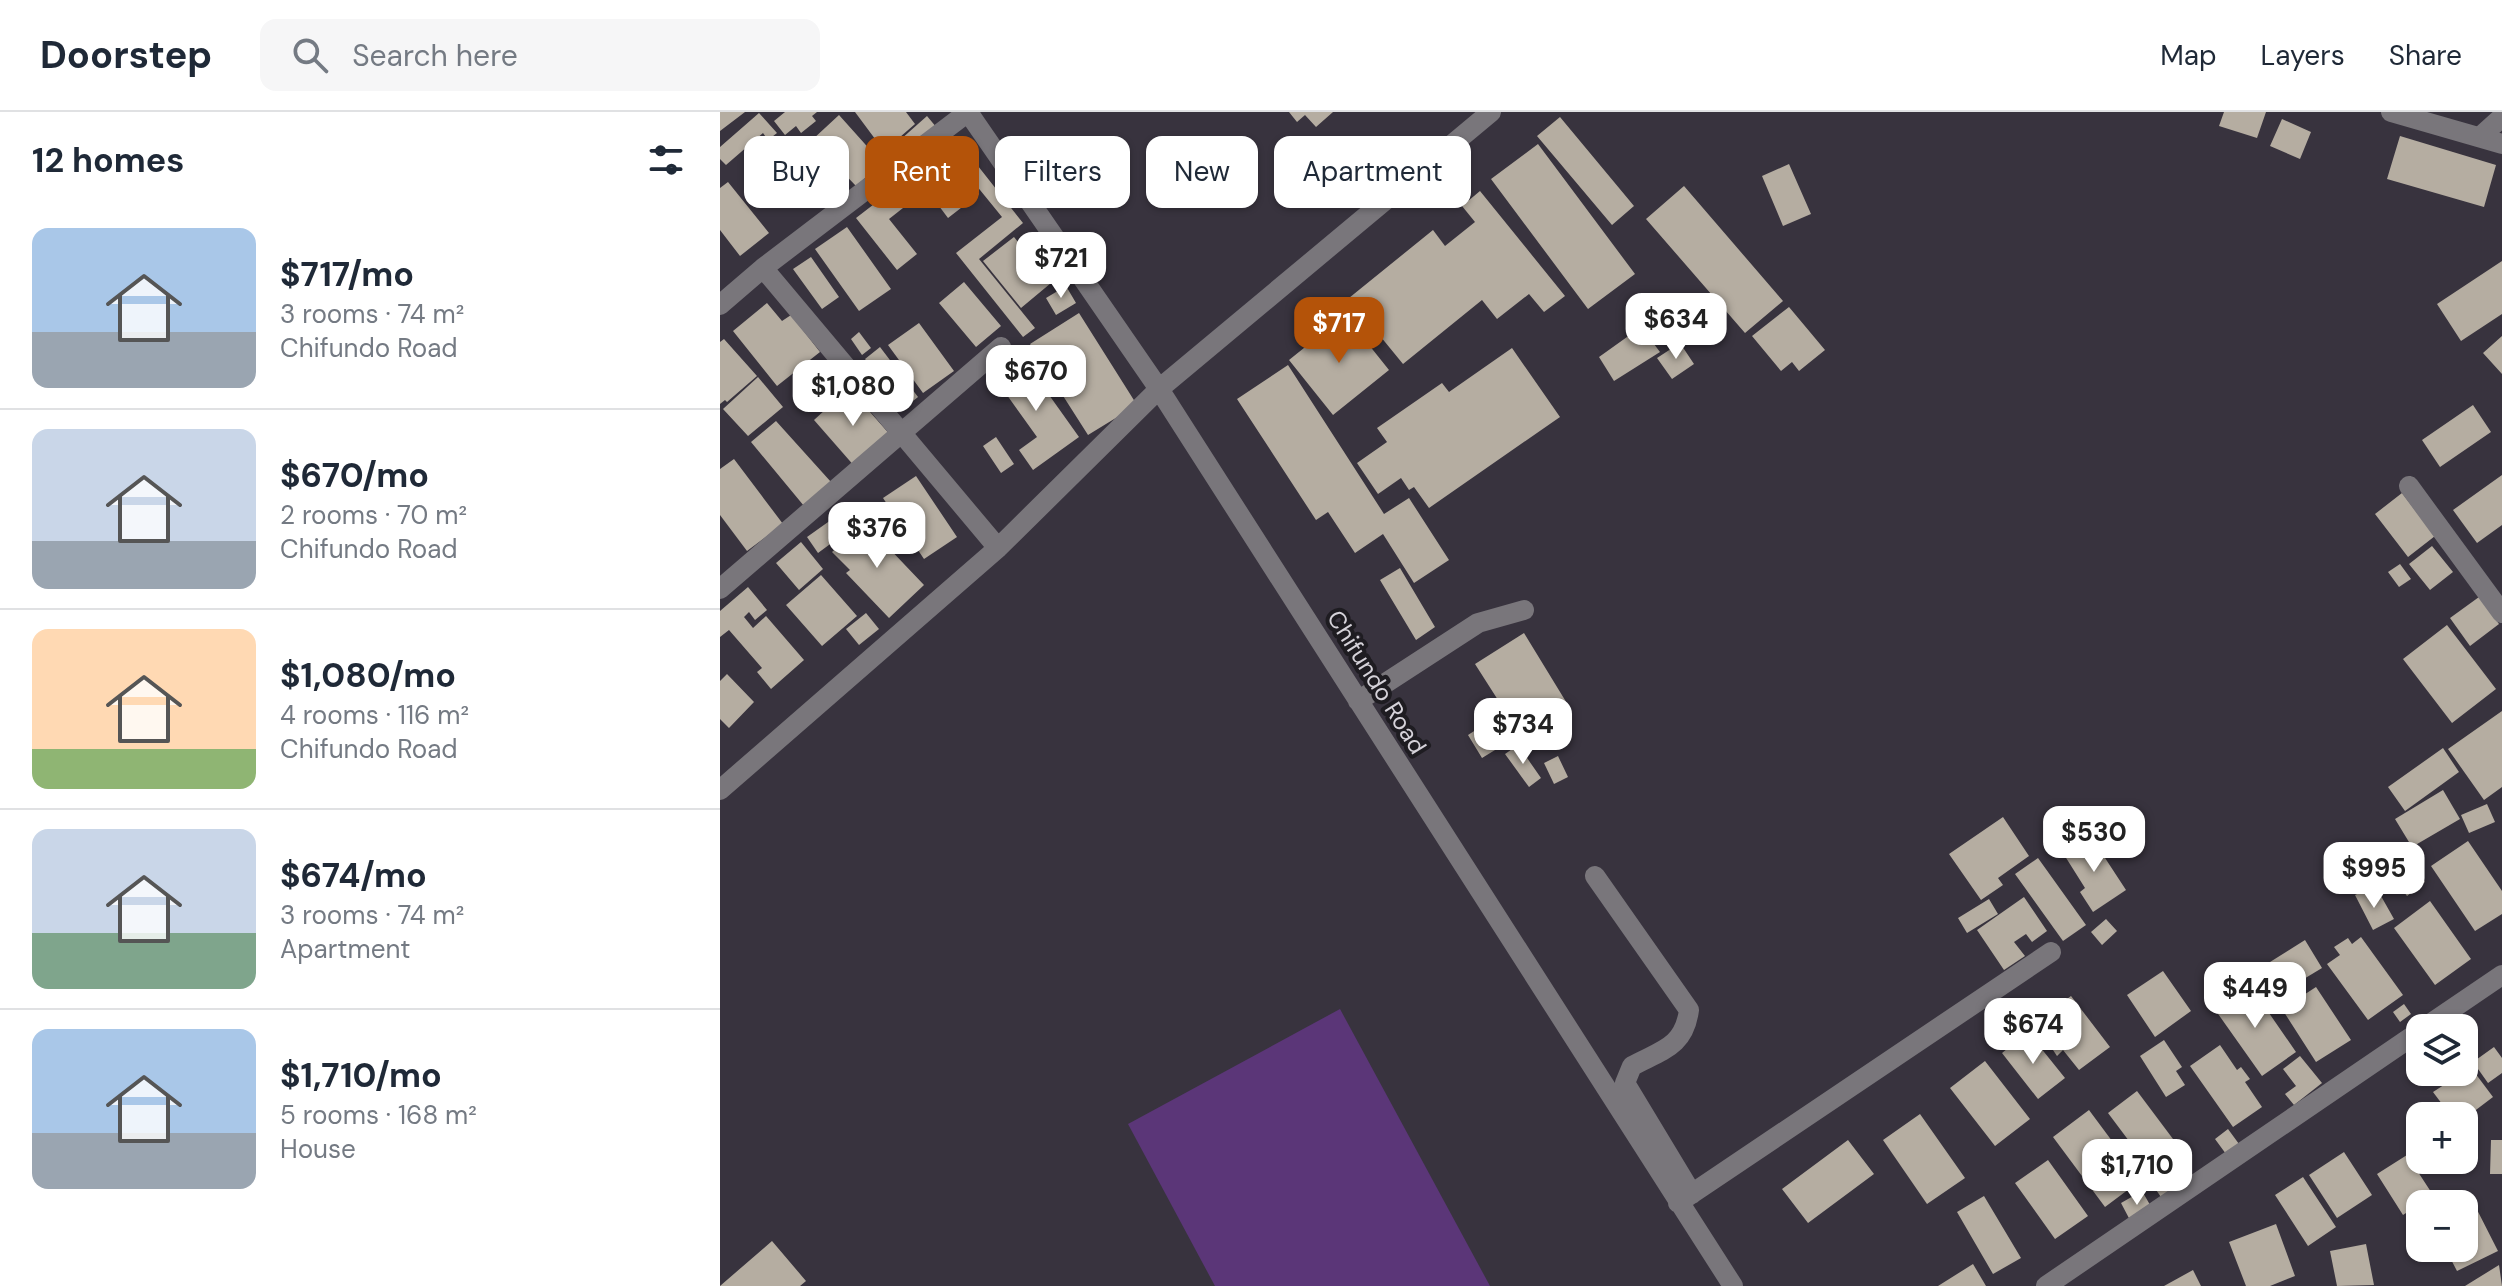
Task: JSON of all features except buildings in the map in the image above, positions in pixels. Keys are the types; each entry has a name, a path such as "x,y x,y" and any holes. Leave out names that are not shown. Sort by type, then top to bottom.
{"street":[{"path":"720,305 763,268 968,112"},
{"name":"Chifundo Road","path":"968,112 1159,389 1358,701 1685,1198 1733,1286"},
{"path":"720,790 998,548 1159,389 1491,112"},
{"path":"2391,112 2502,144"},
{"path":"2480,137 2502,117"},
{"path":"763,268 998,548"},
{"path":"720,589 1001,347"},
{"path":"2409,486 2502,613"},
{"path":"1358,701 1478,623 1524,610"},
{"path":"1595,876 1689,1010 1687,1026 1678,1042 1632,1066 1625,1083 1685,1198 2051,952"},
{"path":"2444,1014 2502,975"},
{"path":"2046,1286 2406,1040"}],"shaded area":[{"path":"1340,1009 1490,1286 1215,1286 1128,1124"}]}
